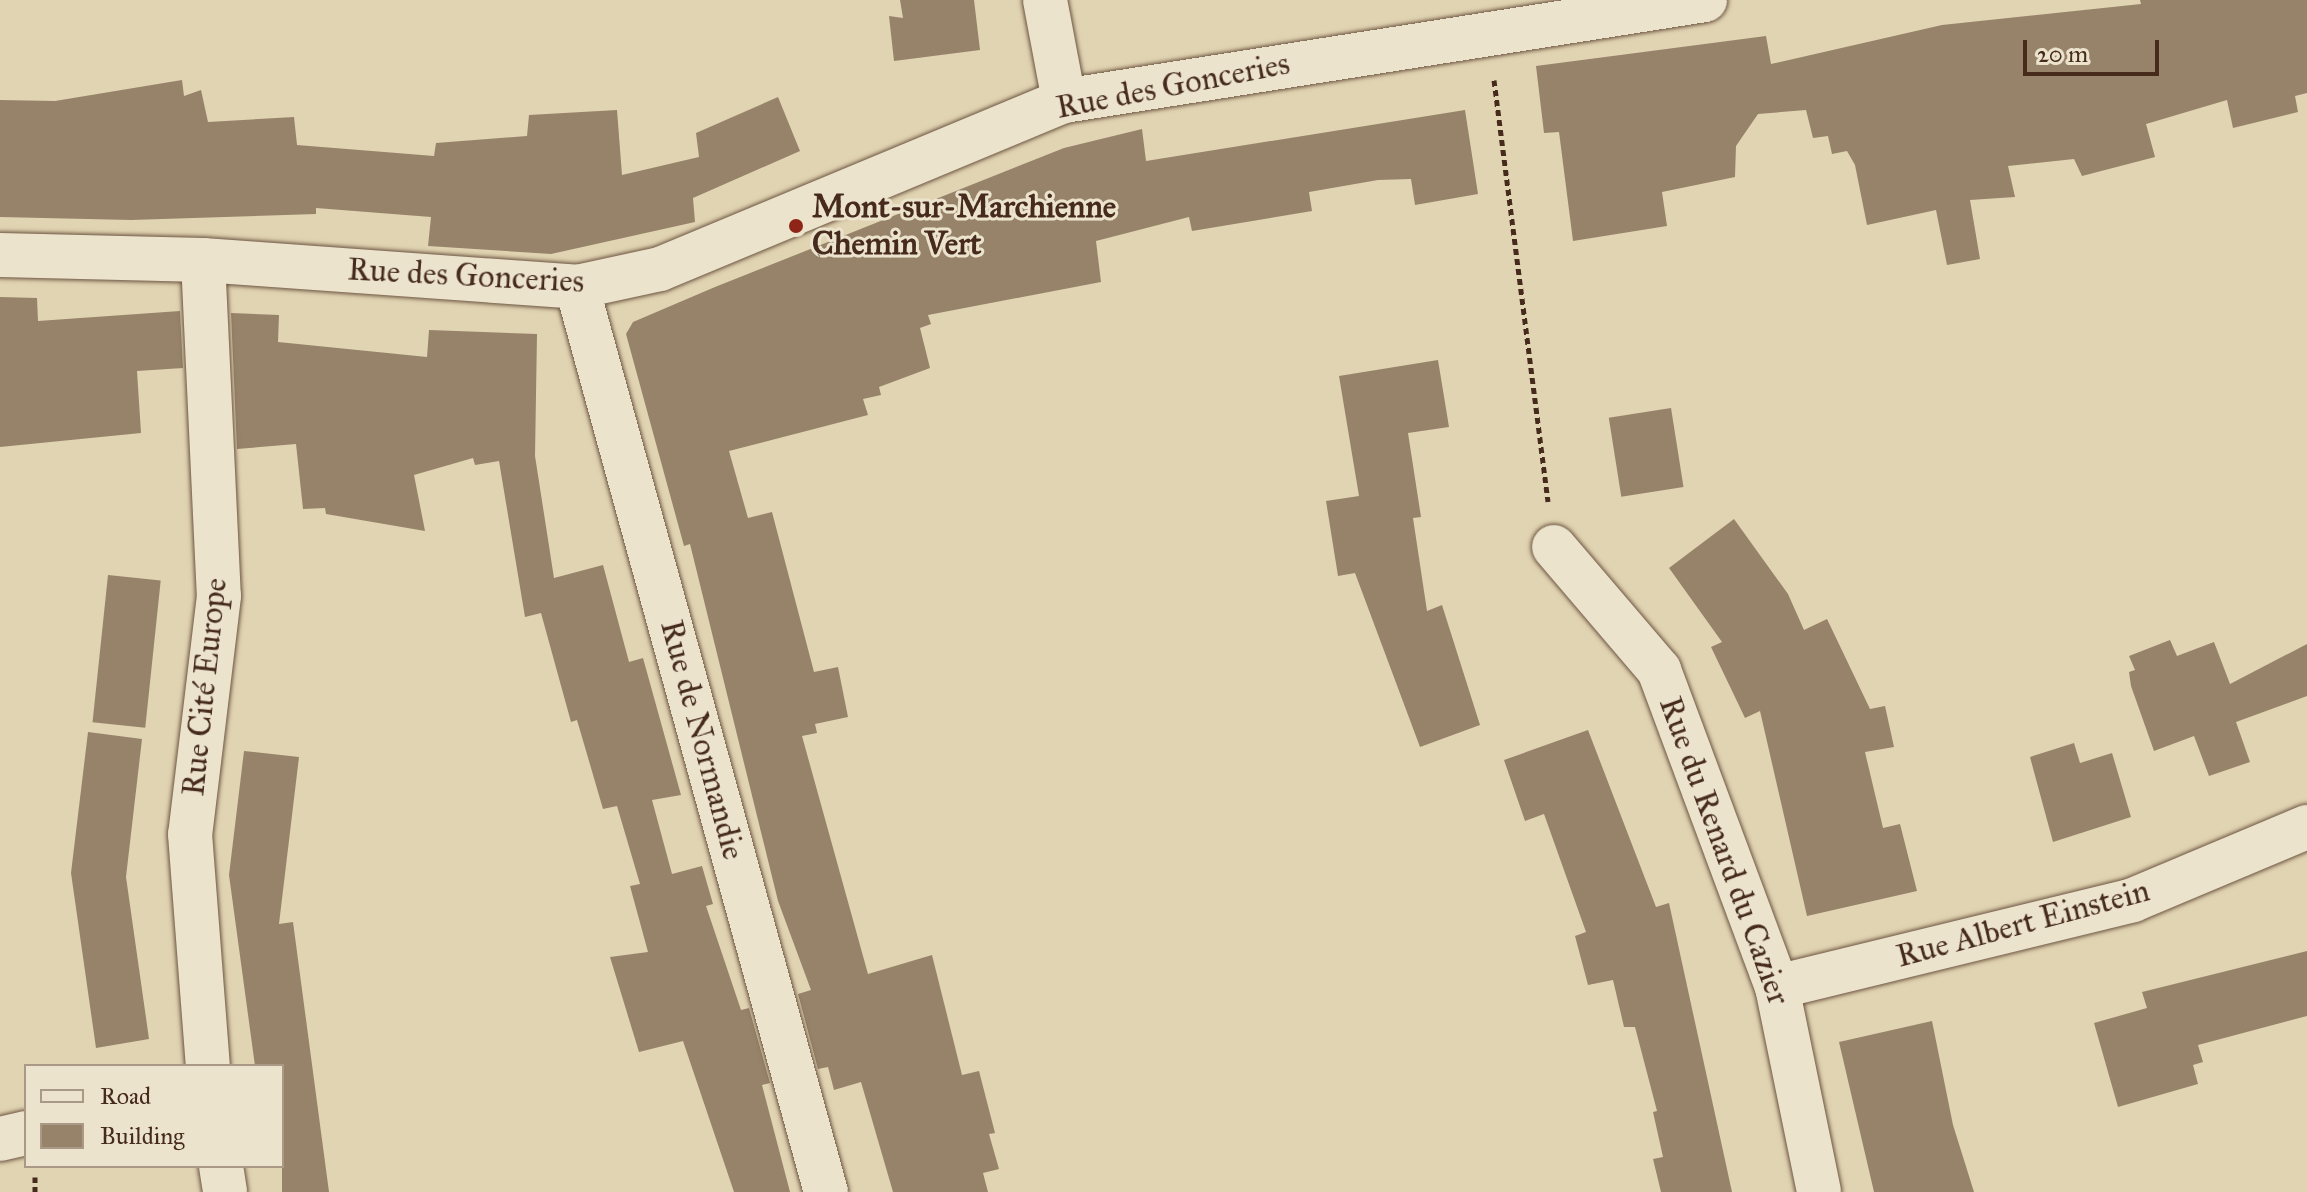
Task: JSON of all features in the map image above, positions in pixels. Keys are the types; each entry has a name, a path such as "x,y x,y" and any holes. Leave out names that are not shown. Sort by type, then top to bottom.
{"street":[{"path":"1045,0 1064,101"},
{"name":"Rue des Gonceries","path":"0,255 203,260 577,287 660,269 1064,101 1488,31 1705,0"},
{"name":"Rue Cité Europe","path":"203,260 219,596 190,834 208,1064"},
{"name":"Rue de Normandie","path":"577,287 826,1192"},
{"name":"Rue du Renard du Cazier","path":"1554,547 1659,670 1777,987 1819,1192"},
{"name":"Rue Albert Einstein","path":"1777,987 2133,900 2307,827"},
{"path":"0,1139 24,1133"},
{"path":"221,1168 225,1192"}],"path":[{"path":"1488,31 1554,547"}],"building":[{"path":"900,0 974,0 980,50 894,61 889,16 903,18"},
{"path":"2140,0 2307,0 2307,93 2295,96 2298,112 2233,128 2227,100 2146,124 2155,157 2082,176 2074,159 2008,166 2015,197 1970,200 1980,259 1947,265 1936,210 1867,225 1855,165 1847,151 1832,154 1828,136 1813,138 1806,110 1758,114 1736,146 1735,177 1662,192 1667,226 1573,241 1559,132 1544,133 1536,66 1766,36 1771,64 1942,25 2141,4"},
{"path":"182,80 184,96 201,90 208,122 294,117 297,145 434,156 436,143 527,136 529,115 617,110 622,175 699,157 696,133 778,97 800,151 693,198 695,222 551,254 428,246 431,217 316,208 316,214 131,220 0,217 0,100 55,101"},
{"path":"1465,110 1478,194 1415,205 1411,179 1378,180 1309,192 1312,211 1192,231 1189,217 1096,241 1101,282 928,315 931,324 920,328 930,368 879,387 881,395 863,399 868,415 729,451 748,518 772,512 814,672 838,667 848,717 815,724 817,733 802,736 868,974 932,955 962,1075 979,1071 995,1133 989,1134 999,1169 983,1173 988,1192 893,1192 861,1082 834,1090 828,1067 818,1069 798,994 811,990 778,901 690,544 684,546 626,334 633,322 715,287 1064,148 1142,129 1146,161"},
{"path":"0,297 37,298 38,321 180,311 183,368 137,371 141,433 0,447"},
{"path":"231,313 279,315 278,342 427,357 429,330 537,334 535,456 554,578 603,565 629,662 643,658 681,795 652,800 672,874 702,866 713,904 706,906 741,1010 749,1008 770,1083 762,1085 790,1192 734,1192 683,1041 639,1052 610,957 648,952 630,886 640,884 617,806 603,809 577,720 571,722 541,613 525,617 499,461 475,465 473,458 414,475 425,531 326,514 325,508 303,509 296,444 237,449"},
{"path":"1438,360 1449,427 1408,433 1421,517 1413,518 1427,611 1442,605 1480,725 1420,747 1355,573 1338,576 1326,501 1359,496 1339,376"},
{"path":"1671,408 1684,487 1621,497 1609,418"},
{"path":"1734,519 1788,594 1804,630 1827,619 1870,709 1885,706 1894,747 1865,752 1883,828 1900,824 1917,891 1807,916 1760,711 1745,718 1711,647 1722,642 1669,568"},
{"path":"108,575 161,581 145,728 93,722"},
{"path":"2170,640 2177,656 2214,642 2230,684 2307,644 2307,696 2236,722 2250,762 2209,776 2194,736 2154,751 2131,686 2129,672 2135,670 2129,656"},
{"path":"1588,730 1656,907 1669,903 1732,1192 1661,1192 1653,1159 1663,1157 1653,1112 1657,1111 1635,1027 1624,1027 1613,980 1588,985 1575,936 1586,932 1544,814 1525,821 1504,760"},
{"path":"88,732 142,739 126,877 149,1039 96,1048 71,873"},
{"path":"2074,743 2080,763 2112,753 2131,817 2053,842 2030,757"},
{"path":"244,751 299,757 279,924 293,922 329,1192 282,1192 284,1064 255,1064 229,875"},
{"path":"2307,951 2307,1016 2198,1045 2203,1062 2193,1065 2198,1084 2118,1107 2094,1023 2147,1008 2142,992"},
{"path":"1932,1021 1953,1125 1974,1192 1874,1192 1839,1042"}],"place":[{"name":"Mont-sur-Marchienne Chemin Vert","path":"796,226"}]}
